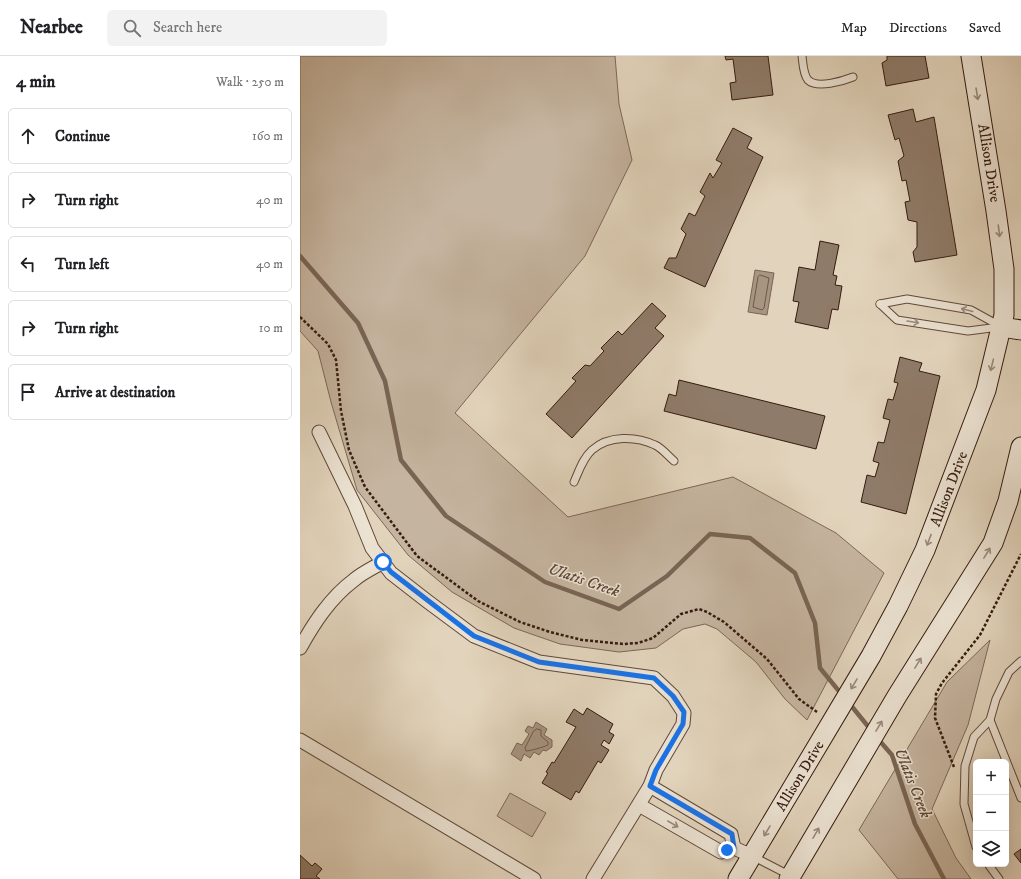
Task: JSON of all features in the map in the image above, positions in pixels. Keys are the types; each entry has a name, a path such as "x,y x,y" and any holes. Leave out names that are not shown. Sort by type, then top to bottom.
{"main road":[{"name":"Allison Drive","path":"738,879 871,656 925,550 986,390 1004,315 1004,269 971,56"},
{"path":"1002,327 1021,330"},
{"path":"793,878 897,696 993,543 1018,469 1021,447"}],"street":[{"path":"319,432 355,506 372,548 391,572 474,636 539,662 654,678 673,696 684,712 683,724 656,770 650,786 639,805 628,819 593,879"},
{"path":"300,648 313,625 333,599 354,580 383,562"},
{"path":"301,743 534,879"},
{"path":"650,786 732,834 734,848"},
{"path":"639,805 721,852 734,848 752,856"}],"lane":[{"path":"802,56 805,74 808,80 815,84 839,82 853,77"},
{"path":"907,299 970,310 1002,327 968,331 897,320 880,304 907,299"},
{"path":"574,482 583,462 592,450 603,443 624,438 638,439 656,445 674,461"},
{"path":"973,836 964,804 965,766 974,736 990,720 996,700 1010,672 1021,660"},
{"path":"990,720 1021,798"},
{"path":"752,856 793,878"},
{"path":"990,867 999,879"}],"path":[{"path":"300,318 328,344 336,360 340,411 349,450 365,486 399,534 417,556 478,601 520,622 550,632 582,640 624,644 638,642 653,638 681,614 689,610 699,609 707,612 724,622 768,659 799,699 817,712"},
{"path":"964,782 956,773 935,718 936,694 942,683 983,629 1021,554"}],"shaded area":[{"path":"300,56 615,56 619,104 632,160 585,256 455,413 568,517 733,477 836,533 884,573 807,720 785,699 756,662 717,629 705,624 683,629 656,648 619,652 560,644 514,628 452,592 408,555 357,490 331,402 318,351 300,331"},
{"path":"990,640 968,725 932,809 956,858 971,879 898,879 859,830 947,682"},
{"path":"510,793 546,813 532,837 497,816"}],"water":[{"path":"755,270 774,273 767,315 748,312"},
{"path":"536,722 547,729 544,735 552,740 552,747 546,751 543,750 539,755 534,752 530,758 524,754 521,761 511,754 517,743 522,745 529,734 525,731 528,726 533,728"}],"building":[{"path":"725,56 768,56 773,95 732,100 730,83 736,82 733,59 726,60"},
{"path":"887,56 925,56 929,78 886,86 882,63 887,60"},
{"path":"913,109 916,122 934,117 957,255 915,262 913,252 917,247 917,222 908,220 905,202 910,201 906,180 902,181 898,161 904,156 899,138 895,140 888,115"},
{"path":"733,128 752,138 747,148 763,157 705,287 664,268 669,258 676,258 686,234 681,229 689,213 695,216 705,196 700,192 710,173 713,178 722,163 716,160"},
{"path":"820,241 839,245 833,275 837,276 835,285 842,286 838,310 832,309 828,329 795,322 799,302 793,301 799,267 815,270"},
{"path":"652,303 666,316 655,328 664,336 572,438 546,414 576,381 572,378 585,365 590,366 604,351 601,348 618,331 622,335"},
{"path":"900,357 922,363 919,371 940,376 906,514 861,502 867,475 875,477 879,463 873,461 878,442 884,443 890,420 883,418 888,399 893,400 898,383 894,382"},
{"path":"679,380 825,416 816,449 664,411 669,394 676,396"},
{"path":"587,708 613,724 609,732 614,735 609,744 604,740 601,745 609,750 601,763 598,761 579,793 576,791 571,800 542,783 552,762 554,763 576,727 566,722 574,709 583,715"},
{"path":"1021,849 1021,863 1014,854"},
{"path":"300,855 312,866 315,863 322,869 316,876 320,879 300,879"}],"waterway":[{"name":"Ulatis Creek","path":"300,256 358,323 385,381 401,460 446,516 545,582 619,609 667,576 710,534 750,538 795,573 815,623 820,668 843,696"},
{"name":"Ulatis Creek","path":"849,703 871,730"},
{"name":"Ulatis Creek","path":"878,739 892,755 915,824 944,879"}],"route":[{"path":"383,562 391,572 474,636 539,662 654,678 673,696 684,712 683,724 672,746 656,770 650,786 732,834 734,848 727,850"}]}
